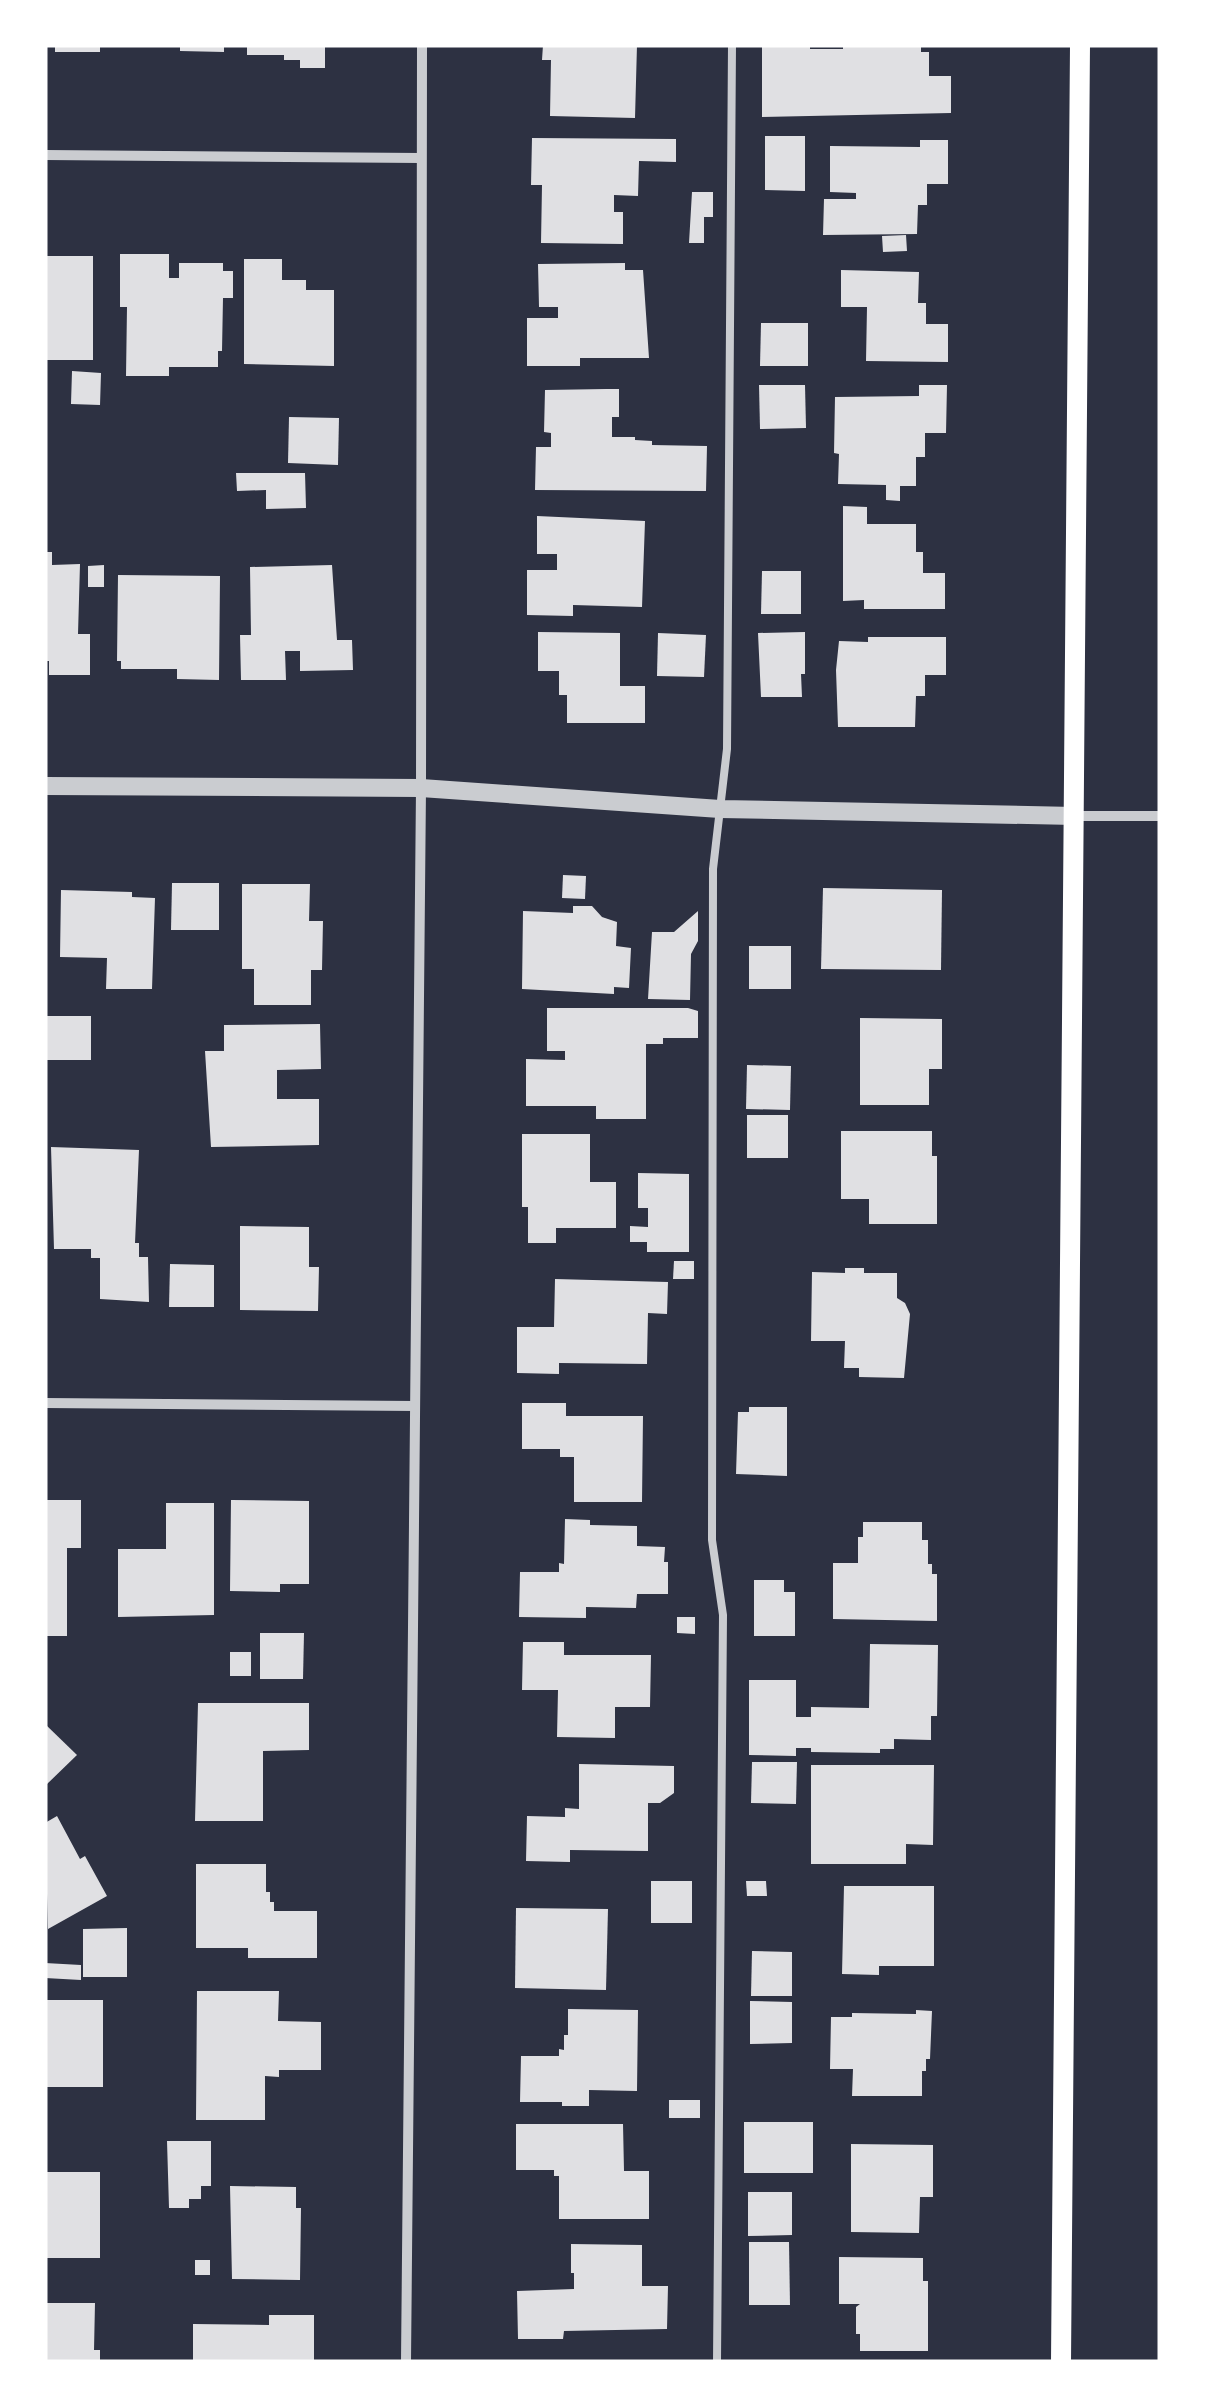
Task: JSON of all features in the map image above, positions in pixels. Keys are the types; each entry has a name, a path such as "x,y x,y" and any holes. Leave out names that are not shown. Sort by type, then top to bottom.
{"main road":[{"path":"1061,2362 1080,45"}],"street":[{"path":"406,2362 421,788 422,45"},
{"path":"45,155 421,158"},
{"path":"45,786 421,788 720,810 1160,816"},
{"path":"45,1403 415,1406"}],"lane":[{"path":"716,2362 722,1615 712,1540 713,948 714,869 727,749 732,45"}],"building":[{"path":"55,45 100,45 100,52 55,52"},
{"path":"180,45 224,45 224,52 180,51"},
{"path":"247,45 325,45 325,68 300,68 300,60 284,60 284,55 247,55"},
{"path":"543,45 637,45 635,118 550,116 551,60 542,60"},
{"path":"762,45 843,49 843,45 921,45 921,52 929,52 929,76 951,76 951,113 762,117"},
{"path":"765,136 805,136 805,191 765,190"},
{"path":"532,138 676,139 676,162 639,161 638,196 614,195 614,212 623,212 623,244 541,243 542,185 531,185"},
{"path":"920,140 948,140 948,184 927,184 927,205 918,205 917,234 823,235 824,199 856,199 856,193 830,192 830,146 920,147"},
{"path":"692,192 713,192 713,217 704,217 704,243 689,243"},
{"path":"906,235 907,251 883,252 882,236"},
{"path":"120,254 169,254 169,278 179,278 179,263 223,263 223,271 233,271 233,298 223,298 218,367 169,367 169,376 126,376 127,307 120,307"},
{"path":"45,256 93,256 93,360 45,360"},
{"path":"244,259 282,259 282,280 306,280 306,290 334,290 334,366 244,364"},
{"path":"625,263 625,270 643,270 649,358 580,358 580,366 527,366 527,318 558,318 558,307 539,307 538,264"},
{"path":"841,270 919,272 918,303 926,303 926,324 948,324 948,362 866,361 867,307 841,307"},
{"path":"761,323 808,323 808,366 760,366"},
{"path":"72,371 101,373 100,405 71,404"},
{"path":"759,385 805,385 806,428 760,429"},
{"path":"919,385 947,385 946,433 925,433 925,457 916,457 916,486 900,486 900,501 886,500 886,485 838,484 835,397 919,396"},
{"path":"619,389 619,417 612,417 612,437 635,437 652,441 652,445 707,446 706,491 535,490 536,447 551,447 551,433 544,432 545,390"},
{"path":"289,417 339,418 338,465 288,463"},
{"path":"236,473 305,473 306,508 266,509 266,490 237,491"},
{"path":"843,506 867,507 867,524 916,524 916,552 923,552 923,573 945,573 945,609 864,609 864,600 843,601"},
{"path":"537,516 645,521 642,607 573,605 573,616 527,615 527,570 557,570 557,554 537,554"},
{"path":"45,552 52,552 52,565 80,564 78,634 90,634 90,675 49,675 49,661 45,661"},
{"path":"104,565 104,587 88,587 88,566"},
{"path":"332,565 337,640 352,640 353,670 300,671 300,651 285,651 286,680 241,680 240,635 251,635 250,567"},
{"path":"762,571 801,571 801,614 761,614"},
{"path":"118,575 220,576 219,680 177,679 177,669 121,669 121,661 117,661"},
{"path":"538,632 620,633 620,686 645,686 645,723 567,723 567,695 559,695 559,671 538,671"},
{"path":"805,632 802,697 761,697 758,633"},
{"path":"658,633 706,635 704,677 657,676"},
{"path":"868,637 946,637 946,675 925,675 925,696 916,696 915,727 838,727 839,641 868,642"},
{"path":"563,875 586,876 585,899 562,898"},
{"path":"172,883 219,883 219,930 171,930"},
{"path":"242,884 310,884 309,921 323,921 322,970 311,970 311,1005 254,1005 254,969 242,969"},
{"path":"823,888 942,890 941,970 821,969"},
{"path":"61,890 132,892 132,897 155,898 152,989 106,989 107,958 60,957"},
{"path":"573,906 592,906 602,917 617,922 616,946 631,948 629,988 614,987 614,994 522,989 523,911 573,913"},
{"path":"698,911 698,941 691,954 690,1000 648,999 652,932 674,932"},
{"path":"749,946 791,946 791,989 749,989"},
{"path":"547,1008 688,1008 698,1011 698,1038 663,1038 663,1044 646,1044 646,1119 596,1119 596,1106 526,1106 526,1059 565,1060 565,1051 547,1051"},
{"path":"45,1016 91,1016 91,1060 45,1060"},
{"path":"860,1018 942,1019 942,1069 929,1069 929,1105 860,1105"},
{"path":"320,1024 321,1069 277,1070 277,1099 319,1099 319,1145 211,1147 205,1051 224,1051 224,1025"},
{"path":"747,1065 791,1066 790,1110 746,1109"},
{"path":"747,1115 788,1115 788,1158 747,1158"},
{"path":"841,1131 932,1131 932,1156 937,1156 937,1224 869,1224 869,1199 841,1199"},
{"path":"522,1134 590,1134 590,1182 616,1182 616,1228 556,1228 556,1243 528,1243 528,1207 522,1207"},
{"path":"51,1147 139,1150 135,1243 139,1243 139,1257 148,1257 149,1302 100,1299 100,1258 91,1258 91,1249 54,1249"},
{"path":"638,1173 689,1174 689,1252 647,1252 647,1242 630,1242 630,1226 648,1227 648,1208 638,1208"},
{"path":"240,1226 309,1227 309,1267 319,1267 318,1311 240,1310"},
{"path":"674,1261 694,1261 694,1279 673,1279"},
{"path":"170,1264 214,1265 214,1307 169,1307"},
{"path":"845,1268 864,1268 864,1273 897,1273 897,1298 905,1303 910,1314 904,1378 859,1377 859,1368 844,1368 845,1341 811,1341 812,1272 845,1273"},
{"path":"555,1279 668,1282 667,1314 648,1313 647,1364 559,1363 559,1374 517,1373 517,1327 554,1327"},
{"path":"522,1403 566,1403 566,1416 643,1416 642,1502 574,1502 574,1457 560,1457 560,1449 522,1449"},
{"path":"749,1407 787,1407 787,1476 736,1474 738,1412 749,1412"},
{"path":"45,1500 81,1500 81,1548 67,1548 67,1636 45,1636"},
{"path":"231,1500 309,1501 309,1584 280,1584 280,1592 230,1591"},
{"path":"166,1503 214,1503 214,1615 118,1617 118,1549 166,1549"},
{"path":"565,1519 590,1520 590,1525 637,1526 637,1546 665,1547 668,1594 637,1594 636,1608 586,1607 586,1618 519,1617 520,1572 559,1572 559,1563 564,1564"},
{"path":"863,1522 922,1522 922,1540 928,1540 928,1564 932,1564 932,1574 937,1574 937,1621 833,1619 833,1563 858,1563 858,1537 863,1537"},
{"path":"754,1580 784,1580 784,1592 795,1592 795,1636 754,1636"},
{"path":"677,1617 695,1617 695,1634 677,1633"},
{"path":"260,1633 304,1633 303,1679 260,1679"},
{"path":"523,1642 564,1642 564,1655 651,1655 650,1707 615,1707 615,1738 557,1737 558,1690 522,1690"},
{"path":"870,1644 938,1645 937,1716 931,1716 931,1740 894,1739 894,1749 880,1749 880,1753 811,1752 811,1748 796,1748 796,1756 749,1755 749,1680 796,1680 796,1717 811,1717 811,1707 869,1708"},
{"path":"230,1652 251,1652 251,1676 230,1676"},
{"path":"198,1703 309,1703 309,1750 263,1751 263,1821 195,1821"},
{"path":"45,1724 77,1755 45,1786"},
{"path":"752,1762 797,1762 796,1804 751,1803"},
{"path":"579,1764 674,1766 674,1793 660,1803 648,1803 648,1851 570,1850 570,1862 526,1861 527,1816 565,1817 565,1808 579,1809"},
{"path":"811,1765 934,1765 933,1845 906,1844 906,1864 811,1864"},
{"path":"57,1816 80,1859 85,1856 107,1896 48,1929 45,1823"},
{"path":"196,1864 266,1864 266,1892 270,1892 274,1911 317,1911 317,1958 248,1958 248,1948 196,1948"},
{"path":"651,1881 692,1881 692,1923 651,1923"},
{"path":"746,1881 766,1881 767,1896 747,1896"},
{"path":"844,1886 934,1886 934,1966 879,1966 879,1975 842,1974"},
{"path":"516,1908 608,1909 606,1990 515,1988"},
{"path":"127,1928 127,1977 83,1977 83,1929"},
{"path":"752,1951 792,1952 792,1996 751,1996"},
{"path":"45,1963 81,1965 81,1980 45,1978"},
{"path":"197,1991 279,1991 278,2021 321,2022 321,2070 279,2070 279,2077 265,2076 265,2120 196,2120"},
{"path":"45,2000 103,2000 103,2087 45,2087"},
{"path":"750,2001 792,2002 792,2043 750,2044"},
{"path":"568,2009 638,2010 637,2091 589,2090 589,2106 520,2102 521,2056 559,2056 559,2049 564,2050 564,2035 568,2035"},
{"path":"916,2010 932,2011 930,2059 926,2059 926,2071 922,2071 922,2096 852,2096 853,2069 830,2069 831,2017 852,2017 852,2013 916,2014"},
{"path":"669,2100 700,2100 700,2118 669,2118"},
{"path":"744,2122 813,2122 813,2173 744,2173"},
{"path":"516,2124 623,2124 624,2171 649,2171 649,2219 559,2219 559,2176 554,2176 554,2170 516,2170"},
{"path":"167,2141 211,2141 211,2186 201,2186 201,2199 189,2199 189,2208 169,2208"},
{"path":"851,2144 933,2145 933,2197 920,2197 919,2233 851,2232"},
{"path":"45,2172 100,2172 100,2258 45,2258"},
{"path":"230,2186 296,2187 296,2208 301,2208 300,2280 232,2279"},
{"path":"748,2192 792,2192 792,2235 748,2236"},
{"path":"749,2242 789,2242 790,2305 749,2305"},
{"path":"571,2244 642,2245 642,2286 668,2286 667,2329 564,2331 563,2339 518,2339 517,2291 574,2289"},
{"path":"839,2257 923,2258 923,2281 928,2281 928,2351 860,2351 856,2307 860,2304 839,2304"},
{"path":"195,2260 210,2260 210,2275 195,2275"},
{"path":"45,2303 95,2303 94,2350 100,2350 100,2362 45,2362"},
{"path":"269,2315 314,2315 314,2362 193,2362 193,2324 269,2325"}]}
